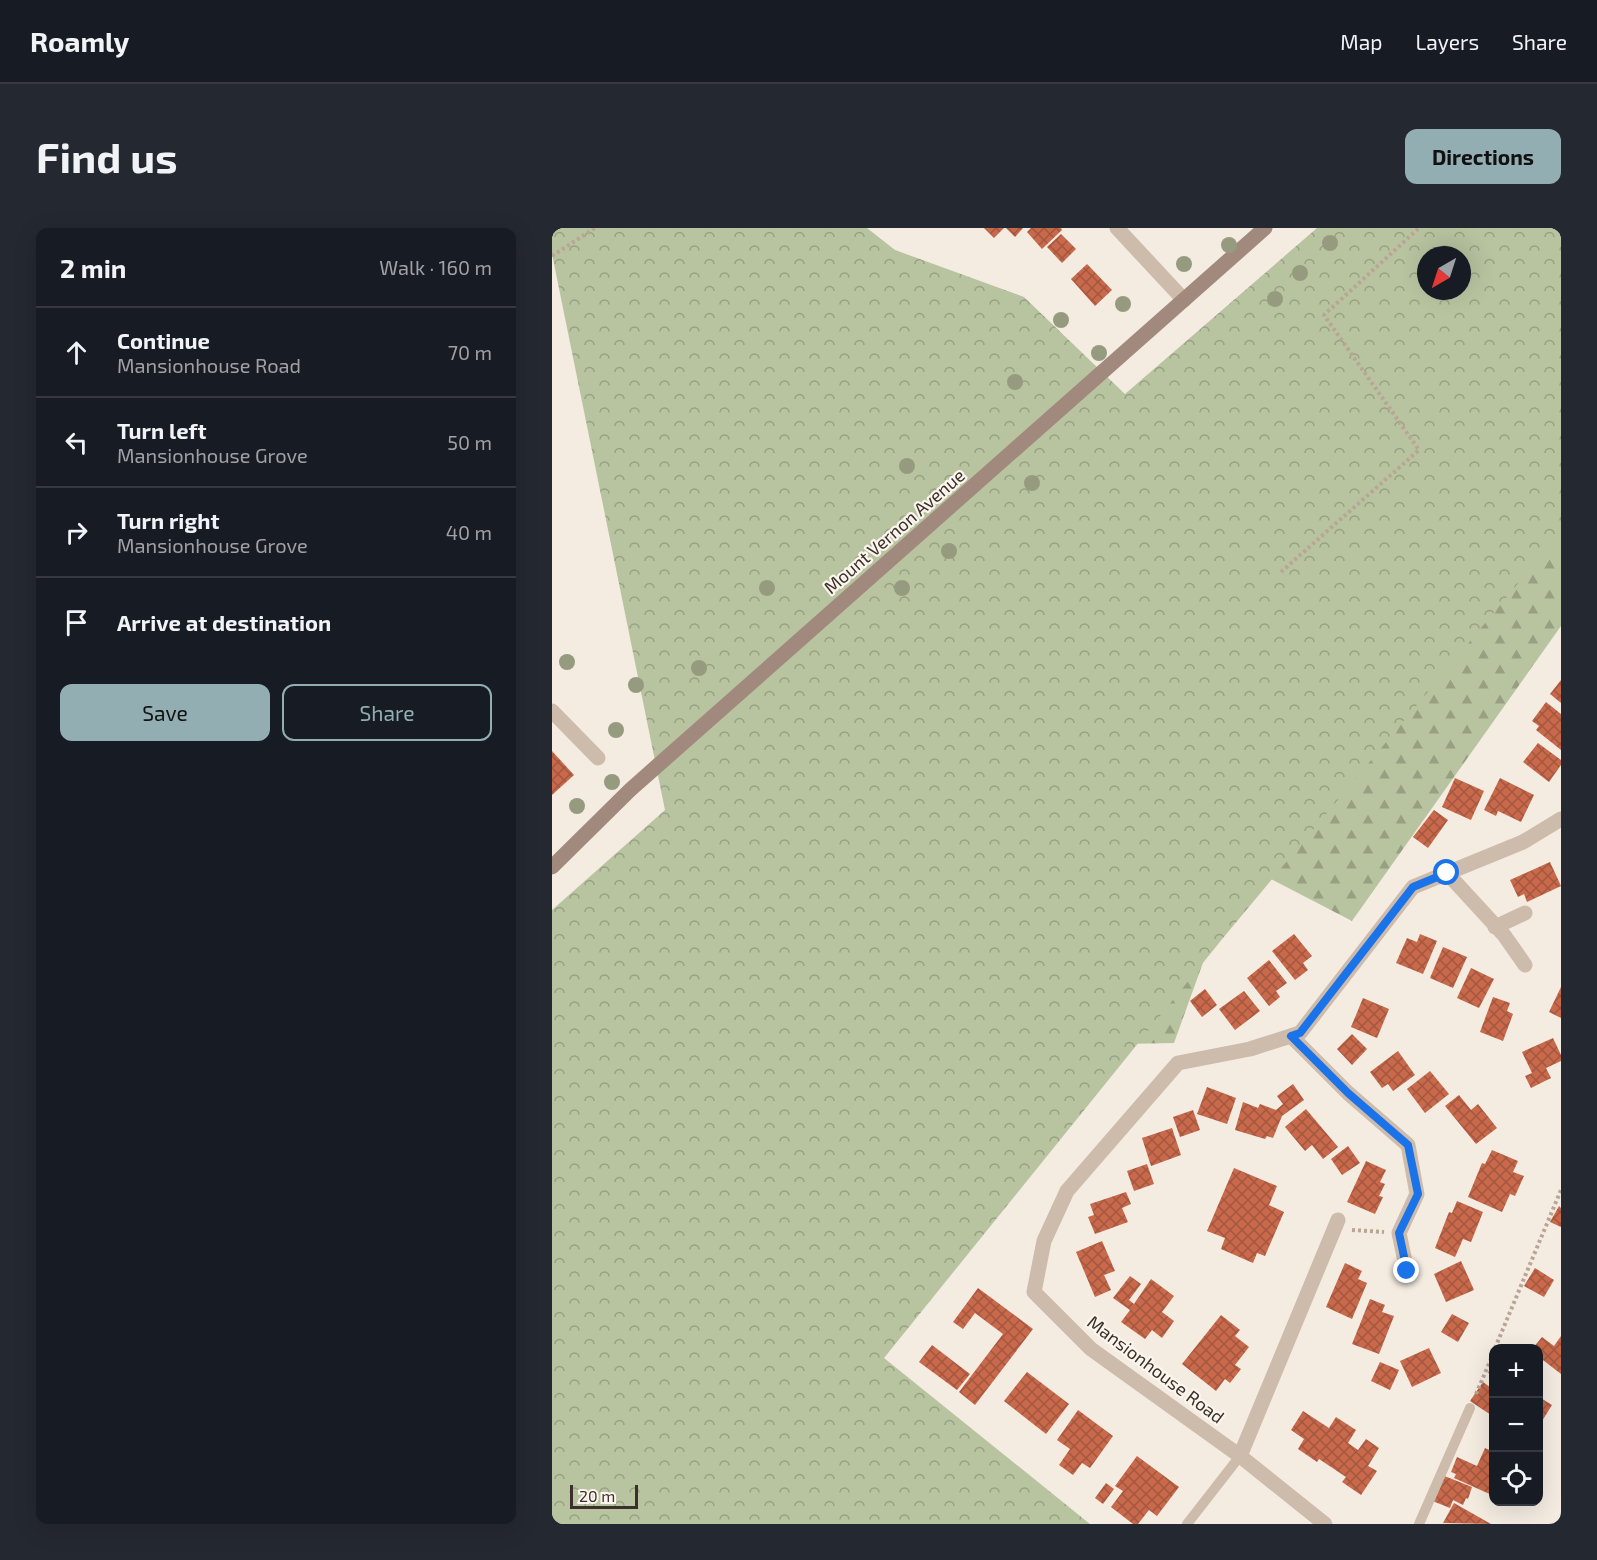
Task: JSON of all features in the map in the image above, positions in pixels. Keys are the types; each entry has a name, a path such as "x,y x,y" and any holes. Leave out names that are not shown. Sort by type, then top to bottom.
{"main road":[{"name":"Mount Vernon Avenue","path":"552,867 630,790 1265,228"}],"street":[{"path":"1117,228 1184,300"},
{"path":"552,711 598,758"},
{"name":"Mansionhouse Road","path":"1325,1524 1240,1456 1092,1348 1035,1292 1044,1241 1067,1191 1178,1063 1250,1049 1300,1033 1413,887 1523,842 1561,819"},
{"path":"1447,873 1504,935 1526,965"},
{"path":"1495,927 1525,913"},
{"path":"1291,1036 1348,1093 1408,1145 1418,1194 1399,1233 1407,1271"},
{"path":"1240,1456 1336,1224"}],"lane":[{"path":"1419,1524 1470,1408"},
{"path":"1187,1524 1240,1456"}],"path":[{"path":"552,256 595,228"},
{"path":"1281,572 1419,450 1324,315 1419,228"},
{"path":"1497,1344 1561,1190"},
{"path":"1336,1224 1399,1233"},
{"path":"1470,1408 1489,1362"}],"green space":[{"path":"552,228 867,228 895,250 1024,297 1125,394 1317,228 1561,228 1561,532 1223,938 884,1358 1090,1524 552,1524 552,910 665,810 552,254"},
{"path":"1561,411 1561,626 1352,921 1269,878 1218,921 1174,1043 1123,1044"}],"building":[{"path":"984,228 1004,228 994,238"},
{"path":"1006,228 1023,228 1015,237"},
{"path":"1031,228 1061,228 1062,230 1042,249 1027,232"},
{"path":"1061,234 1076,249 1062,263 1047,247"},
{"path":"1087,264 1112,290 1095,306 1071,279"},
{"path":"1561,680 1561,703 1550,694"},
{"path":"1546,702 1561,714 1561,750 1536,730 1539,726 1532,721"},
{"path":"1538,743 1561,760 1561,765 1549,782 1523,762"},
{"path":"552,751 574,775 552,795"},
{"path":"1455,778 1484,791 1471,820 1442,807"},
{"path":"1500,778 1534,795 1521,822 1498,811 1496,816 1484,810"},
{"path":"1434,810 1448,820 1428,848 1413,837"},
{"path":"1550,862 1561,886 1527,902 1524,894 1518,897 1510,880"},
{"path":"1294,934 1312,956 1303,963 1308,970 1295,980 1272,951"},
{"path":"1420,934 1437,941 1423,974 1396,963 1407,938 1417,942"},
{"path":"1443,947 1467,957 1453,988 1430,978"},
{"path":"1269,960 1287,983 1276,991 1280,997 1269,1006 1247,978"},
{"path":"1471,968 1494,979 1479,1008 1457,998"},
{"path":"1561,987 1561,1018 1549,1012"},
{"path":"1205,989 1217,1005 1202,1017 1190,1001"},
{"path":"1244,991 1260,1011 1235,1030 1219,1009"},
{"path":"1493,997 1510,1003 1507,1011 1513,1014 1503,1041 1480,1032"},
{"path":"1363,998 1389,1009 1377,1038 1351,1027"},
{"path":"1352,1034 1367,1049 1352,1065 1337,1049"},
{"path":"1553,1038 1561,1055 1561,1061 1546,1068 1551,1078 1531,1088 1525,1076 1532,1073 1522,1052"},
{"path":"1398,1051 1415,1075 1393,1091 1388,1084 1382,1088 1370,1072"},
{"path":"1430,1071 1449,1094 1425,1113 1407,1089"},
{"path":"1293,1084 1304,1100 1282,1116 1273,1138 1267,1136 1265,1139 1235,1130 1243,1102 1258,1108 1260,1104 1276,1110 1283,1104 1277,1096"},
{"path":"1207,1087 1236,1098 1227,1124 1197,1114"},
{"path":"1459,1095 1471,1110 1478,1104 1497,1128 1476,1144 1445,1106"},
{"path":"1306,1109 1338,1147 1323,1159 1312,1145 1305,1151 1285,1127"},
{"path":"1193,1110 1200,1130 1180,1137 1173,1117"},
{"path":"1172,1128 1181,1155 1151,1166 1142,1138"},
{"path":"1348,1146 1360,1163 1342,1175 1331,1159"},
{"path":"1492,1150 1518,1161 1513,1172 1524,1176 1515,1196 1510,1194 1502,1212 1468,1197 1482,1163 1485,1164"},
{"path":"1366,1161 1386,1170 1380,1182 1385,1184 1379,1196 1383,1197 1375,1214 1347,1202"},
{"path":"1147,1164 1154,1184 1134,1191 1127,1171"},
{"path":"1234,1168 1277,1186 1269,1205 1284,1212 1265,1256 1257,1253 1253,1263 1221,1249 1225,1238 1207,1231"},
{"path":"1126,1192 1131,1204 1122,1208 1128,1222 1095,1234 1088,1217 1094,1215 1090,1204"},
{"path":"1457,1201 1483,1212 1471,1242 1463,1239 1455,1257 1435,1248 1449,1212 1452,1213"},
{"path":"1559,1206 1561,1208 1561,1227 1550,1222"},
{"path":"1102,1241 1115,1271 1104,1275 1111,1290 1095,1297 1076,1252"},
{"path":"1461,1261 1474,1290 1446,1302 1434,1274"},
{"path":"1345,1263 1362,1271 1358,1279 1367,1283 1352,1319 1326,1307"},
{"path":"1535,1268 1554,1280 1544,1297 1524,1286"},
{"path":"1130,1276 1141,1284 1129,1300 1134,1304 1151,1279 1174,1296 1162,1312 1174,1321 1162,1338 1152,1330 1145,1339 1121,1322 1130,1310 1113,1298"},
{"path":"978,1288 1033,1329 975,1405 959,1392 1003,1334 975,1313 963,1329 953,1322"},
{"path":"1370,1299 1385,1305 1382,1312 1394,1316 1379,1354 1352,1344"},
{"path":"1452,1314 1469,1323 1458,1342 1441,1332"},
{"path":"1221,1315 1240,1330 1235,1336 1249,1347 1235,1365 1241,1369 1230,1383 1225,1379 1216,1391 1182,1364"},
{"path":"1561,1336 1561,1374 1543,1360 1543,1344 1536,1344 1542,1337 1554,1346"},
{"path":"932,1345 970,1374 957,1390 919,1362"},
{"path":"1429,1348 1441,1373 1412,1387 1400,1361"},
{"path":"1380,1362 1399,1370 1390,1390 1371,1381"},
{"path":"1027,1372 1069,1404 1046,1434 1004,1401"},
{"path":"1483,1382 1489,1386 1489,1414 1470,1401"},
{"path":"1543,1399 1552,1405 1543,1420"},
{"path":"1078,1410 1113,1436 1090,1468 1082,1463 1073,1475 1059,1465 1070,1449 1057,1440"},
{"path":"1303,1411 1329,1428 1336,1417 1356,1430 1348,1443 1358,1450 1366,1439 1379,1448 1368,1466 1377,1471 1361,1495 1342,1482 1346,1477 1319,1459 1317,1462 1298,1449 1304,1439 1291,1430"},
{"path":"1485,1448 1489,1450 1489,1494 1454,1478 1456,1474 1451,1472 1457,1457 1477,1466"},
{"path":"1137,1456 1179,1487 1157,1516 1149,1510 1138,1524 1133,1524 1111,1507 1123,1491 1115,1486"},
{"path":"1442,1475 1472,1487 1463,1505 1453,1500 1450,1508 1430,1500"},
{"path":"1106,1483 1114,1489 1103,1504 1095,1498"},
{"path":"1454,1503 1491,1524 1443,1523"}],"route":[{"path":"1407,1271 1399,1233 1418,1194 1408,1145 1348,1093 1291,1036 1300,1033 1413,887 1447,873"}]}
